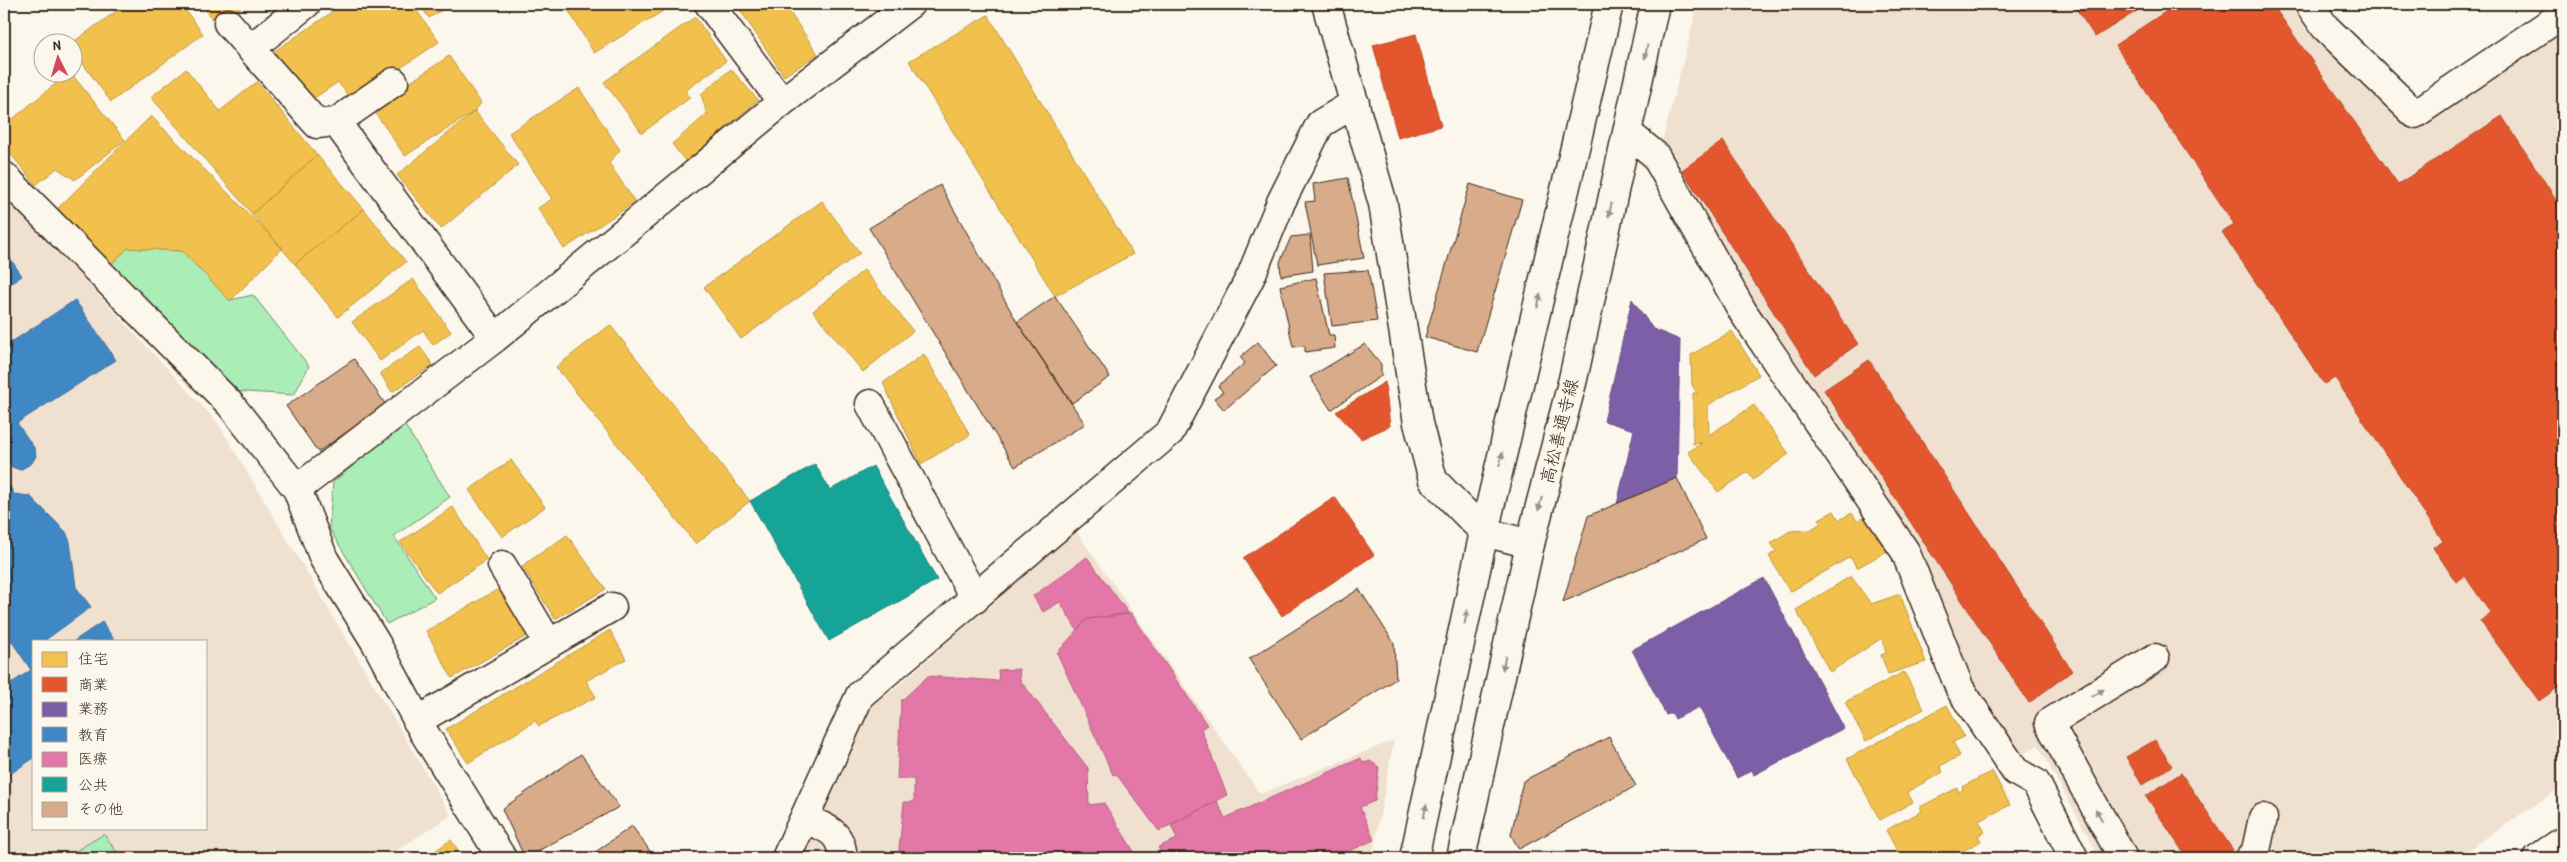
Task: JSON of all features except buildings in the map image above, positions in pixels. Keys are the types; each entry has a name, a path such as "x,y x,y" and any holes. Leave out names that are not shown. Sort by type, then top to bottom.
{"street":[{"path":"251,48 306,4"},
{"path":"709,4 782,102"},
{"path":"297,489 495,338 782,102 910,4"},
{"path":"1414,858 1484,532 1609,4"},
{"name":"高松善通寺線","path":"1461,858 1530,544 1573,379 1655,4"},
{"path":"2309,4 2325,27 2415,114 2563,14"},
{"path":"1332,6 1355,103 1383,204 1418,423 1433,480 1484,532 1530,544"},
{"path":"228,23 317,124 336,122 394,82"},
{"path":"786,858 860,695 1170,432 1251,276 1281,202 1320,124 1355,103"},
{"path":"336,122 495,338"},
{"path":"1628,133 1655,155 1743,312 1905,551 1960,690 2015,771 2036,783 2074,858"},
{"path":"4,176 230,404 297,489 324,559 376,643 417,721 502,858"},
{"path":"870,404 975,599"},
{"path":"502,565 549,644"},
{"path":"417,721 612,607"},
{"path":"2123,858 2049,724 2155,658"},
{"path":"2250,858 2255,855 2263,818"},
{"path":"804,819 831,829 842,846 843,858"},
{"path":"2538,858 2563,841"}],"shaded area":[{"path":"1698,4 2293,4 2313,36 2415,127 2563,29 2563,786 2456,858 2100,858 2038,745 2018,758 1971,686 1661,146"},
{"path":"4,194 218,423 451,815 385,858 4,858"},
{"path":"1076,531 1260,794 1394,740 1372,858 801,858 874,697 886,696"}],"green space":[{"path":"128,248 182,251 230,300 253,295 309,366 294,395 231,391 108,267"},
{"path":"404,424 450,497 394,536 435,598 387,624 329,528 333,482"},
{"path":"104,834 121,858 64,858"}]}
